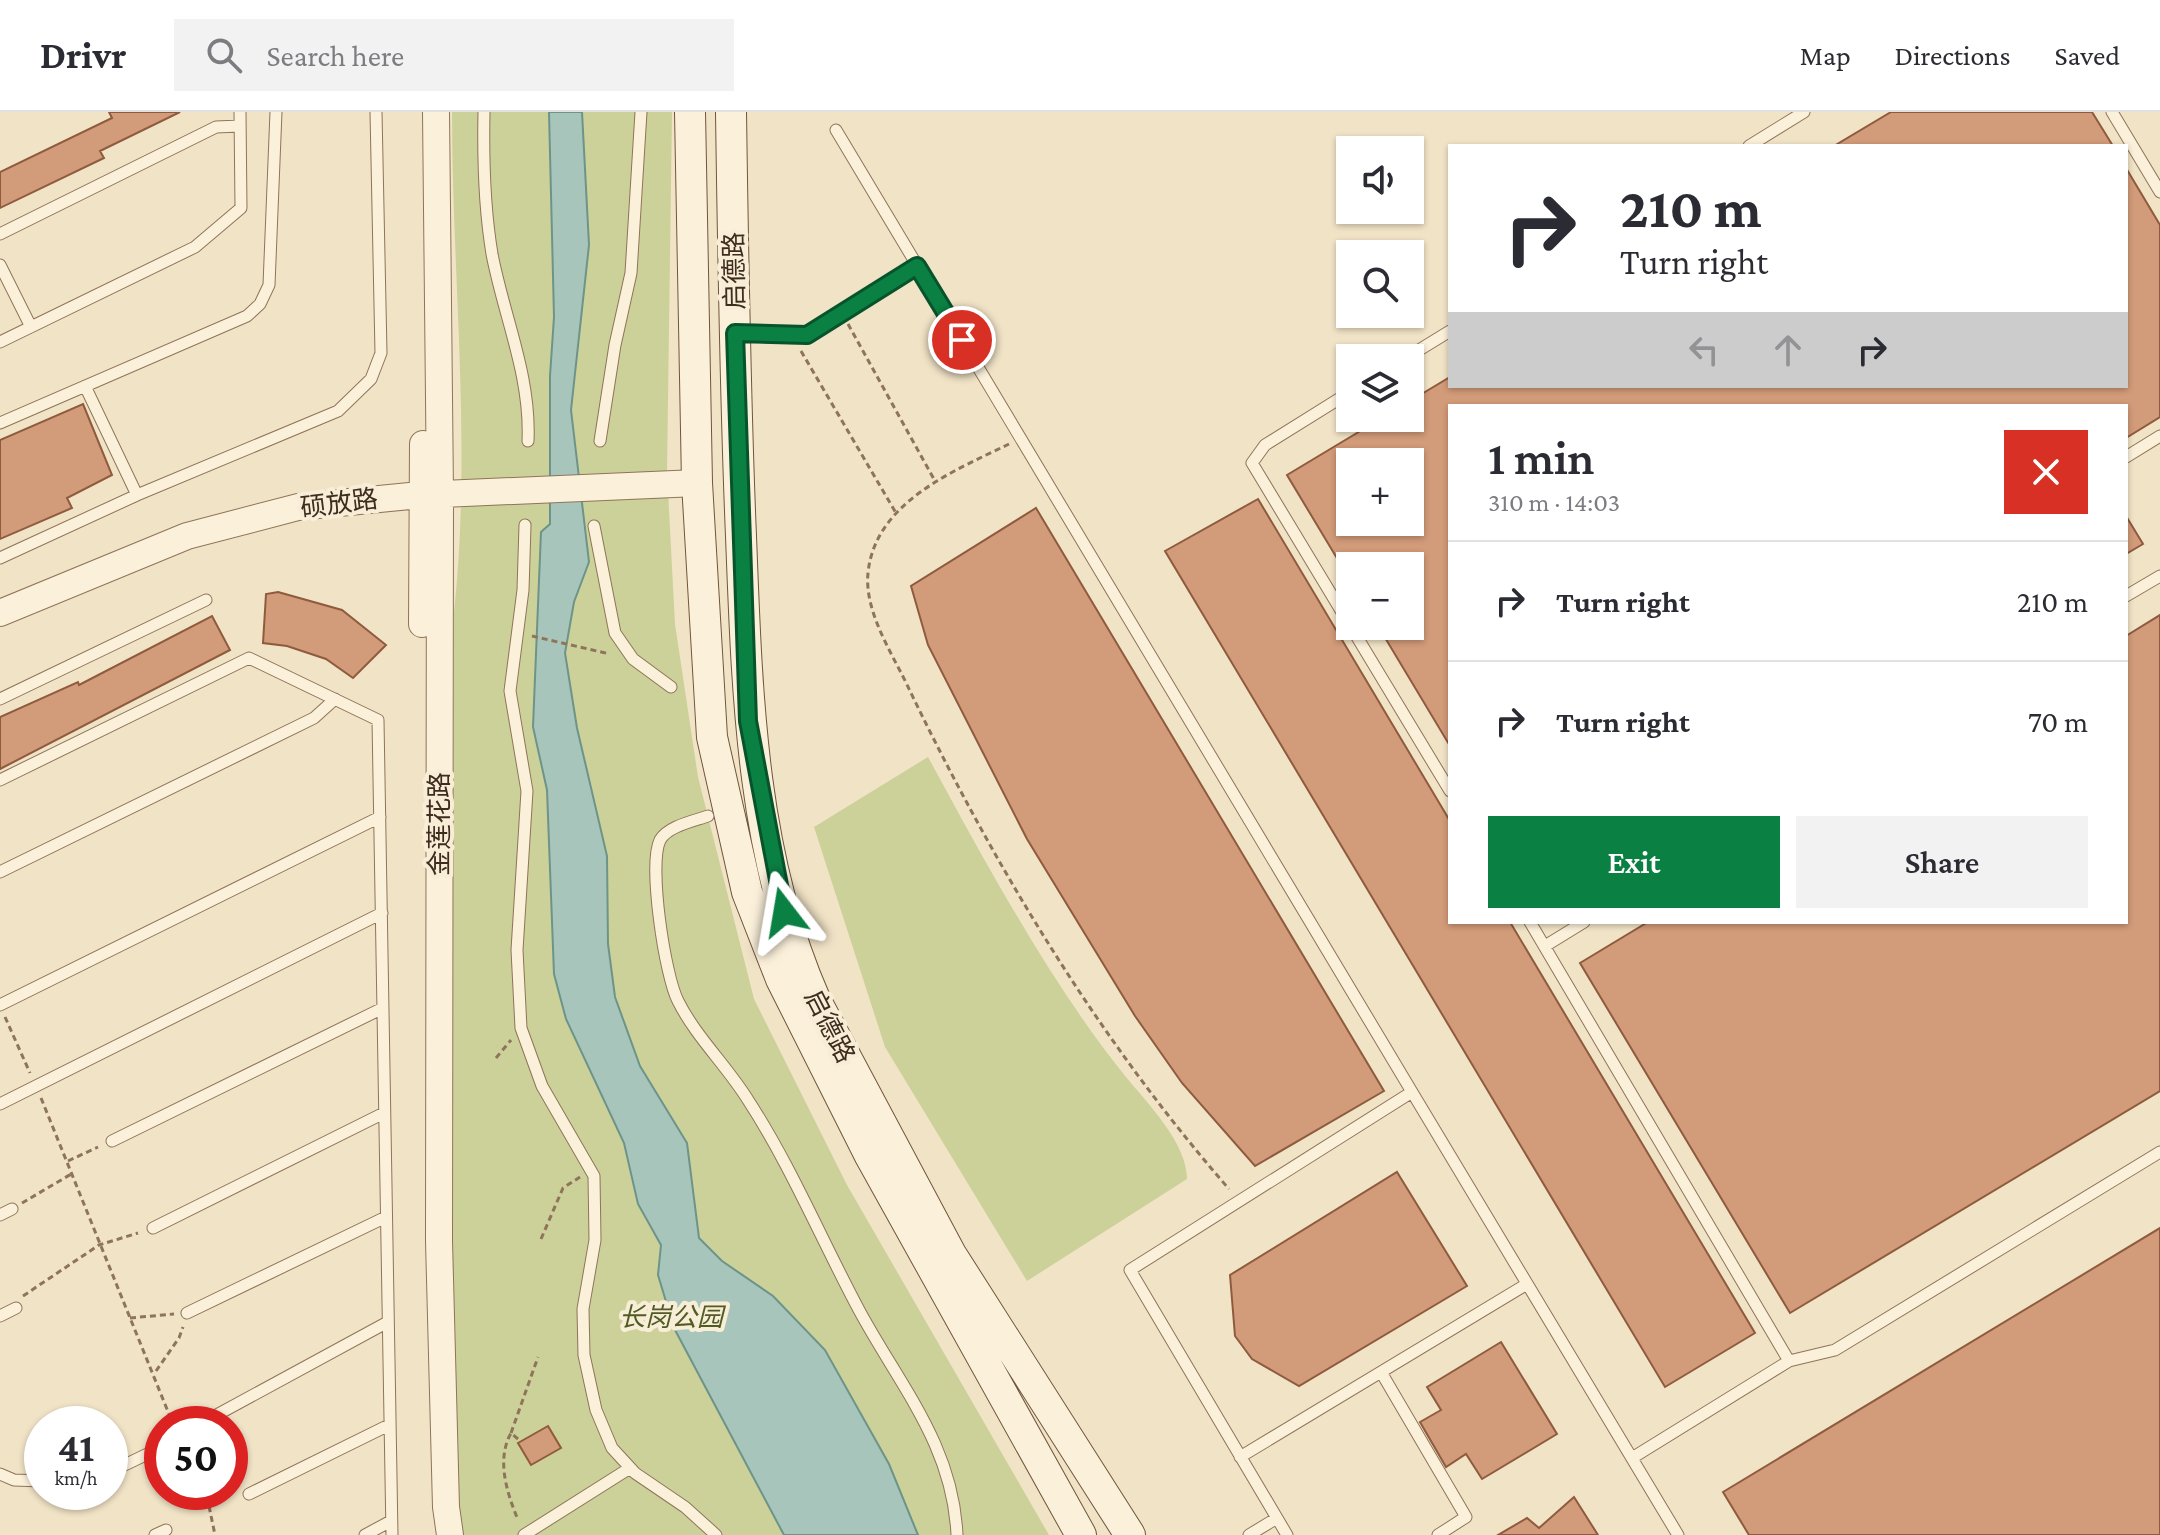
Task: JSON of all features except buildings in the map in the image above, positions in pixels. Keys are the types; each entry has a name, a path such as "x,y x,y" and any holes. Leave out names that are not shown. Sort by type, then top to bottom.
{"main road":[{"name":"启德路","path":"690,112 697,483 712,737 747,892 781,979 870,1156 1081,1535"},
{"name":"启德路","path":"731,112 748,721 777,888 798,960 951,1254 1130,1535"}],"street":[{"name":"金莲花路","path":"421,112 430,494 439,1227 446,1507 450,1535"},
{"name":"金莲花路","path":"435,1535 428,1309 430,494 436,112"},
{"name":"硕放路","path":"0,613 121,561 251,517 340,502 430,494 697,483"}],"lane":[{"path":"0,342 195,247 241,208 240,112"},
{"path":"0,423 247,316 260,304 269,285 276,112"},
{"path":"0,558 137,495 319,421 358,395 371,379 381,353 376,112"},
{"path":"421,112 436,112"},
{"path":"484,112 482,176 492,255 525,385 528,441"},
{"path":"600,441 615,345 631,273 641,112"},
{"path":"1752,144 1804,112"},
{"path":"2112,112 2160,192"},
{"path":"0,234 216,127 240,126"},
{"path":"836,130 1678,1535"},
{"path":"0,265 31,327"},
{"path":"735,333 807,335 917,266"},
{"path":"1424,347 1448,332"},
{"path":"85,386 137,495"},
{"path":"1336,401 1265,445 1252,463 1448,788"},
{"path":"2128,456 2160,436"},
{"path":"525,525 523,590 514,636 510,691 527,791 517,950 521,1028 542,1086 592,1173 595,1240 583,1309 584,1355 596,1410 612,1448 630,1468 685,1507 716,1535"},
{"path":"594,526 610,620 633,659 671,687"},
{"path":"2128,595 2160,576"},
{"path":"0,699 206,600"},
{"path":"0,780 249,658 378,720 392,1535"},
{"path":"0,872 314,718 335,699"},
{"path":"708,816 672,830 660,841 657,857 660,935 671,984 684,1012 759,1117 860,1312 934,1438 950,1479 957,1535"},
{"path":"0,1005 380,817"},
{"path":"0,1104 382,913"},
{"path":"1531,924 1789,1361"},
{"path":"1545,946 1581,924"},
{"path":"112,1141 383,1008"},
{"path":"1287,1535 1130,1270 1412,1092"},
{"path":"153,1228 384,1113"},
{"path":"1632,1458 1789,1361 1835,1350 2160,1152"},
{"path":"0,1215 12,1209"},
{"path":"187,1313 386,1217"},
{"path":"1240,1457 1527,1284"},
{"path":"0,1316 16,1308"},
{"path":"233,1406 386,1323"},
{"path":"1381,1372 1466,1517 1438,1535"},
{"path":"249,1494 389,1425"},
{"path":"524,1535 630,1468"},
{"path":"0,1474 24,1480"},
{"path":"1249,1535 1277,1518"},
{"path":"365,1535 391,1521"}],"path":[{"path":"842,313 935,481"},
{"path":"791,335 896,513"},
{"path":"1020,438 935,481 896,513 875,545 868,571 868,591 883,635 945,762 1085,1002 1154,1099 1240,1201"},
{"path":"514,636 536,636 595,653 611,654 623,645"},
{"path":"0,1005 73,1173 99,1245 167,1406"},
{"path":"496,1058 521,1028"},
{"path":"68,1161 112,1141"},
{"path":"12,1209 73,1173"},
{"path":"541,1239 563,1188 592,1173"},
{"path":"16,1308 23,1296 99,1245 153,1228"},
{"path":"130,1318 187,1313 179,1338 155,1373"},
{"path":"519,1521 508,1491 504,1445 538,1357"},
{"path":"511,1433 518,1439"},
{"path":"210,1510 215,1535"}],"green space":[{"name":"长岗公园","path":"452,112 672,112 667,472 675,624 698,777 754,999 847,1185 1049,1535 460,1535 452,1226 454,612 459,550 461,425"},
{"path":"928,757 1046,963 1099,1041 1174,1138 1185,1165 1187,1179 1027,1281 885,1047 814,827"}],"water":[{"path":"549,112 582,112 589,245 571,410 589,562 574,602 565,653 577,728 607,856 608,944 615,997 640,1066 687,1143 699,1238 722,1261 773,1296 825,1350 889,1464 918,1535 784,1535 674,1328 658,1275 661,1245 638,1204 624,1143 566,1019 554,974 547,790 533,727 541,532 550,524 550,376 554,317"}],"route":[{"path":"784,912 777,888 748,721 735,333 807,335 917,266 962,340"}]}
